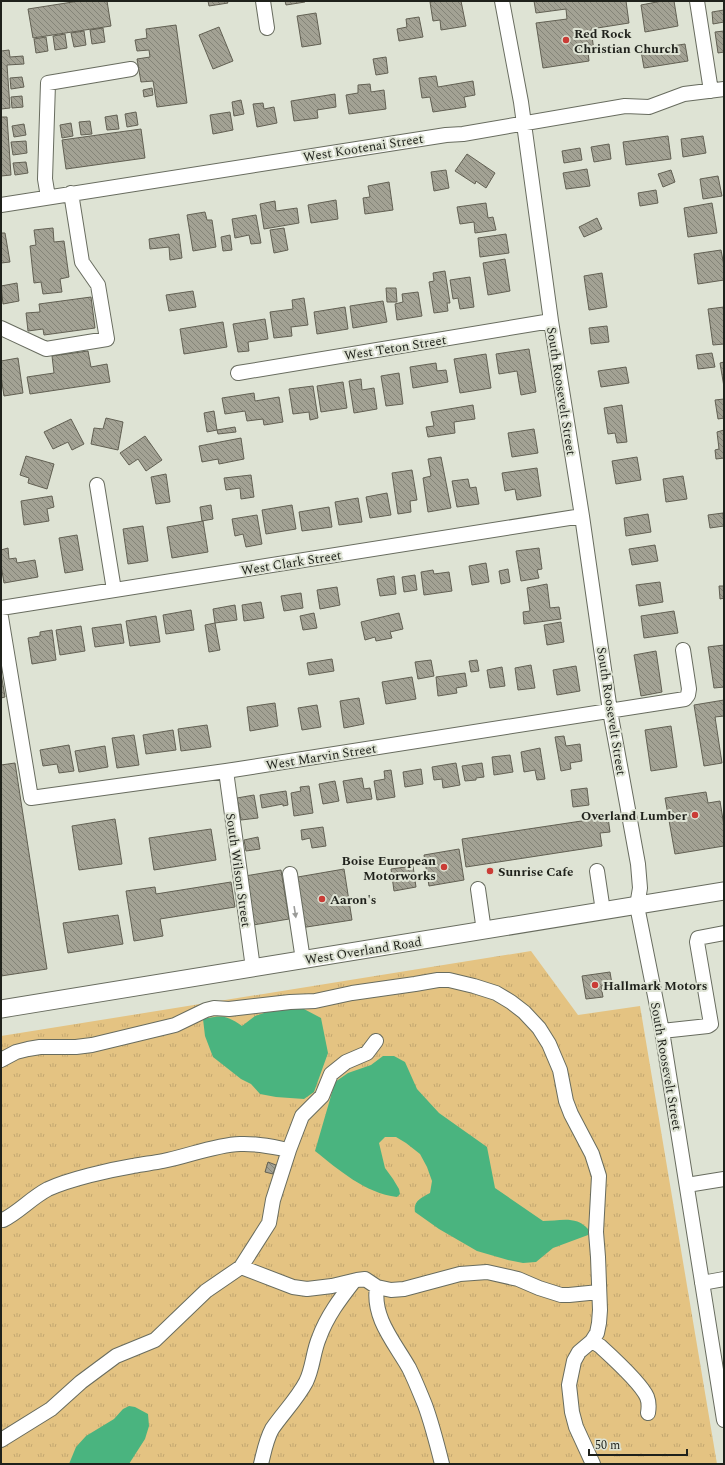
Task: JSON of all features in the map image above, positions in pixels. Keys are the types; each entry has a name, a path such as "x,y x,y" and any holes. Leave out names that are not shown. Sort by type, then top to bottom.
{"main road":[{"name":"West Overland Road","path":"1,1009 724,891"}],"street":[{"path":"263,1 267,28"},
{"name":"South Roosevelt Street","path":"502,1 524,123 551,321 582,516 610,711 638,864 640,888 637,906 662,1031 702,1283 720,1368 724,1419"},
{"path":"697,1 717,90"},
{"path":"48,197 45,178 48,83 132,69"},
{"name":"West Kootenai Street","path":"1,205 446,134 463,134 625,106 650,107 684,94 717,90"},
{"path":"1,328 46,349 107,339 98,285 82,262 71,193"},
{"name":"West Teton Street","path":"238,373 551,321"},
{"path":"97,485 114,590"},
{"name":"West Clark Street","path":"1,608 582,516"},
{"name":"West Marvin Street","path":"1,617 31,798 226,771 685,699 688,695 689,689 683,650"},
{"name":"South Wilson Street","path":"226,771 252,968"},
{"path":"597,871 603,911"},
{"path":"290,874 303,960"},
{"path":"478,889 484,931"},
{"path":"662,1031 708,1026 711,1024 697,942 698,938 724,933"},
{"path":"1,1060 16,1052 28,1049 40,1047 76,1047 92,1045 175,1025 206,1010 214,1008 229,1009 290,1002 315,1001 352,993 438,980 449,980 496,993 511,1002 524,1012 549,1044 560,1070 566,1102 592,1154 599,1176 600,1187 596,1232 600,1310 599,1323 592,1341 579,1352 574,1361 569,1385 572,1412 584,1446 593,1464"},
{"path":"1,1440 51,1409 81,1382 116,1356 155,1340 206,1290 241,1267 269,1223 273,1200 302,1116 322,1096 330,1074 346,1062 367,1053 376,1041"},
{"path":"3,1220 13,1216 32,1199 48,1189 100,1173 132,1166 162,1162 218,1147 241,1144 263,1145 289,1150"},
{"path":"687,1185 724,1179"},
{"path":"241,1267 293,1287 307,1289 332,1286 365,1279 377,1287 391,1290 404,1289 460,1274 487,1272 518,1279 561,1295 599,1292"},
{"path":"702,1283 724,1279"},
{"path":"261,1464 266,1443 272,1430 306,1382 318,1338 326,1321 335,1304 354,1281"},
{"path":"377,1287 376,1296 379,1314 385,1328 410,1370 425,1405 442,1464"},
{"path":"592,1341 600,1346 639,1386 647,1397 649,1407 648,1413"}],"green space":[{"path":"531,951 578,1015 640,1006 717,1464 1,1464 1,1036"}],"shaded area":[{"path":"302,1008 321,1018 328,1053 314,1092 304,1099 260,1094 251,1084 241,1079 213,1057 205,1036 203,1019 224,1017 242,1026 255,1016 270,1011"},
{"path":"383,1056 394,1056 405,1062 417,1089 439,1113 487,1147 495,1188 543,1221 573,1220 588,1229 588,1235 553,1248 536,1262 523,1263 477,1251 439,1229 415,1212 416,1202 430,1193 432,1181 420,1154 406,1143 396,1137 385,1137 379,1143 385,1168 399,1189 400,1194 397,1197 385,1195 363,1186 343,1173 315,1151 335,1082 348,1073 371,1065"},
{"path":"129,1406 135,1407 148,1414 149,1426 145,1439 129,1464 69,1464 76,1447 86,1436 114,1419 123,1409"}],"building":[{"path":"79,1 107,1 111,26 33,38 28,9"},
{"path":"208,1 227,1 228,3 209,6"},
{"path":"285,1 305,1 305,2 286,5"},
{"path":"461,1 466,26 441,30 440,20 433,21 430,2"},
{"name":"Red Rock Christian Church","path":"534,1 626,1 629,23 591,29 594,51 588,52 589,61 543,68 536,23 567,19 566,9 536,13"},
{"path":"662,1 674,1 678,26 645,32 641,5"},
{"path":"724,10 724,22 713,24 712,12"},
{"path":"316,13 321,44 302,47 297,16"},
{"path":"419,17 423,37 399,41 397,29 407,27 406,19"},
{"path":"176,25 187,103 157,107 153,81 141,82 137,59 150,57 149,50 137,51 135,40 147,38 146,29"},
{"path":"219,27 233,61 213,69 199,35"},
{"path":"103,28 105,42 92,44 90,30"},
{"path":"84,31 86,45 74,47 71,33"},
{"path":"724,31 724,52 718,53 715,32"},
{"path":"65,34 67,48 55,50 53,36"},
{"path":"46,37 48,51 36,53 34,39"},
{"path":"685,44 688,61 644,68 641,51"},
{"path":"9,50 10,57 23,56 24,64 7,65 10,108 1,109 1,51"},
{"path":"386,57 388,73 376,75 373,59"},
{"path":"436,76 438,87 473,81 475,95 464,97 466,107 433,112 430,97 422,98 419,78"},
{"path":"22,77 24,87 11,89 10,78"},
{"path":"370,84 371,92 384,90 386,109 349,114 346,95 358,93 358,85"},
{"path":"152,88 153,95 144,97 143,90"},
{"path":"335,94 336,107 317,110 318,118 294,121 291,101"},
{"path":"22,96 23,107 12,108 11,97"},
{"path":"241,100 244,114 234,116 232,102"},
{"path":"263,103 264,109 274,107 277,123 257,127 253,104"},
{"path":"136,112 138,125 127,127 125,114"},
{"path":"230,112 233,130 213,134 210,115"},
{"path":"117,115 119,129 107,130 105,117"},
{"path":"1,117 7,117 11,175 1,176"},
{"path":"90,121 92,134 81,135 79,122"},
{"path":"71,123 73,136 62,138 60,125"},
{"path":"24,124 26,135 14,137 12,126"},
{"path":"141,129 145,158 66,169 62,140"},
{"path":"668,136 671,159 626,165 623,142"},
{"path":"703,136 706,153 683,157 681,139"},
{"path":"26,141 27,153 13,155 11,142"},
{"path":"609,144 611,159 594,162 591,147"},
{"path":"580,148 582,160 564,163 562,151"},
{"path":"467,154 495,173 486,188 476,181 475,184 455,171"},
{"path":"26,162 28,173 15,175 13,163"},
{"path":"587,169 590,186 566,189 563,173"},
{"path":"446,170 449,188 434,191 431,172"},
{"path":"671,170 675,182 663,187 658,174"},
{"path":"718,176 722,196 703,199 700,179"},
{"path":"389,182 393,210 365,214 363,198 370,197 368,186"},
{"path":"656,190 658,203 640,206 638,193"},
{"path":"336,200 338,219 311,223 308,205"},
{"path":"275,201 276,211 297,208 299,223 264,229 260,204"},
{"path":"486,203 488,218 493,217 496,230 475,233 474,222 460,224 457,207"},
{"path":"712,203 717,233 688,237 684,208"},
{"path":"205,212 207,220 212,220 216,247 193,251 187,215"},
{"path":"256,215 261,243 251,244 249,235 235,238 232,219"},
{"path":"597,218 602,229 584,237 579,227"},
{"path":"53,228 54,242 64,241 69,277 60,279 62,292 43,294 41,282 34,283 30,246 36,245 34,230"},
{"path":"284,228 288,250 274,253 270,230"},
{"path":"1,233 5,233 10,262 1,263"},
{"path":"179,234 182,258 170,260 169,247 150,249 149,239"},
{"path":"506,234 509,253 480,257 478,238"},
{"path":"230,235 232,250 223,251 221,237"},
{"path":"721,250 724,266 724,280 698,284 694,254"},
{"path":"505,259 510,291 488,295 483,263"},
{"path":"445,271 450,303 447,303 448,311 434,313 429,282 434,281 433,273"},
{"path":"602,273 607,307 589,310 584,276"},
{"path":"470,277 474,307 460,309 458,298 453,299 450,280"},
{"path":"17,283 19,301 3,304 1,286"},
{"path":"386,288 396,288 397,302 387,302"},
{"path":"193,291 196,307 169,311 166,295"},
{"path":"418,292 422,316 397,320 395,304 403,302 402,294"},
{"path":"91,297 95,328 44,335 43,329 28,331 26,313 40,312 39,304"},
{"path":"304,298 308,325 291,327 292,336 274,338 270,312 293,309 292,300"},
{"path":"383,301 387,322 353,328 350,306"},
{"path":"345,307 348,329 317,334 314,312"},
{"path":"724,307 724,344 713,345 708,309"},
{"path":"265,319 268,339 248,342 249,351 238,352 233,324"},
{"path":"223,322 227,347 184,354 180,329"},
{"path":"607,326 609,342 591,344 589,328"},
{"path":"529,349 536,392 521,395 517,371 499,374 496,354"},
{"path":"88,351 91,367 107,364 110,382 30,394 27,377 54,373 52,356"},
{"path":"712,353 715,367 698,369 696,355"},
{"path":"486,354 491,388 460,393 454,359"},
{"path":"18,358 23,393 4,396 1,376 1,361"},
{"path":"724,362 724,387 720,363"},
{"path":"436,363 437,371 446,370 448,382 413,388 410,367"},
{"path":"626,367 629,383 601,387 598,371"},
{"path":"399,373 403,404 386,406 381,376"},
{"path":"361,379 362,390 374,388 377,409 354,413 349,381"},
{"path":"343,382 347,408 321,412 317,386"},
{"path":"313,386 318,418 310,420 309,412 293,414 289,389"},
{"path":"254,393 255,401 279,397 283,422 264,425 263,419 247,421 245,411 225,414 222,398"},
{"path":"724,399 724,418 718,419 715,400"},
{"path":"473,405 475,419 454,422 455,433 428,437 426,427 434,426 431,412"},
{"path":"622,405 627,442 617,443 615,433 608,434 604,408"},
{"path":"214,411 217,430 207,432 204,413"},
{"path":"106,418 123,422 118,450 91,444 94,428 103,429"},
{"path":"71,419 84,444 72,450 68,442 53,449 44,432"},
{"path":"235,427 236,432 218,434 217,430"},
{"path":"534,429 538,453 512,457 508,433"},
{"path":"724,430 724,458 716,459 715,450 719,449 717,432"},
{"path":"145,436 162,460 146,471 138,459 129,465 120,453"},
{"path":"241,438 244,459 219,464 218,459 202,462 199,446"},
{"path":"26,456 54,464 47,489 28,483 29,478 20,475"},
{"path":"441,457 451,508 428,512 423,478 431,476 428,459"},
{"path":"637,457 641,480 616,484 612,461"},
{"path":"537,468 541,496 517,500 515,489 505,491 502,473"},
{"path":"412,470 417,500 410,501 411,512 398,514 392,473"},
{"path":"166,474 170,502 156,504 151,477"},
{"path":"251,475 254,497 241,499 240,488 226,490 224,478"},
{"path":"683,476 687,499 666,502 663,479"},
{"path":"468,479 470,488 476,487 479,504 457,507 452,481"},
{"path":"387,493 391,515 370,518 366,497"},
{"path":"52,496 54,507 47,509 49,521 24,525 21,501"},
{"path":"358,498 362,522 339,525 335,502"},
{"path":"211,505 213,519 202,521 200,507"},
{"path":"292,505 296,529 266,534 262,510"},
{"path":"329,507 332,527 302,531 299,512"},
{"path":"723,513 724,526 710,528 708,515"},
{"path":"648,514 651,532 626,536 624,518"},
{"path":"257,515 262,544 246,547 243,534 235,536 232,519"},
{"path":"203,521 208,552 172,558 167,527"},
{"path":"143,526 148,561 128,564 123,529"},
{"path":"77,535 83,570 65,573 59,538"},
{"path":"655,545 658,561 632,565 629,549"},
{"path":"8,548 9,559 16,558 17,563 35,560 38,577 4,583 1,565 1,550"},
{"path":"539,548 542,569 537,570 539,578 521,581 516,551"},
{"path":"486,563 489,582 472,585 469,566"},
{"path":"508,569 510,582 501,584 499,571"},
{"path":"433,570 434,574 449,572 452,591 424,595 421,572"},
{"path":"415,575 417,590 404,592 402,577"},
{"path":"394,576 396,594 380,596 377,579"},
{"path":"660,582 663,602 639,606 636,585"},
{"path":"547,584 550,608 559,607 561,619 524,624 523,612 530,611 527,588"},
{"path":"719,586 724,586 724,598 720,599"},
{"path":"337,587 340,605 320,609 317,590"},
{"path":"301,593 303,608 284,611 281,596"},
{"path":"261,602 264,618 244,621 242,605"},
{"path":"235,605 237,620 215,623 213,609"},
{"path":"191,610 194,630 166,634 163,615"},
{"path":"674,611 678,633 644,638 641,616"},
{"path":"314,613 317,628 303,630 300,616"},
{"path":"399,613 403,629 390,632 392,638 376,641 375,637 365,640 361,622"},
{"path":"156,616 160,642 130,646 126,621"},
{"path":"561,622 564,642 547,645 544,625"},
{"path":"215,623 220,650 209,652 205,625"},
{"path":"121,624 124,643 95,647 92,628"},
{"path":"81,626 85,651 60,655 56,630"},
{"path":"52,630 56,660 32,664 28,638 40,636 40,632"},
{"path":"724,645 724,687 714,688 708,647"},
{"path":"656,651 662,692 641,696 634,655"},
{"path":"332,659 334,671 309,675 307,663"},
{"path":"431,660 434,676 418,679 415,662"},
{"path":"477,660 479,671 471,672 469,661"},
{"path":"531,665 535,688 518,690 515,668"},
{"path":"576,666 580,691 557,695 553,670"},
{"path":"502,667 505,686 490,688 487,670"},
{"path":"1,673 5,697 1,698"},
{"path":"465,673 467,686 456,688 457,693 438,696 436,677"},
{"path":"412,677 416,699 386,704 382,682"},
{"path":"359,698 364,724 344,728 340,701"},
{"path":"724,700 724,716 715,717 722,763 704,766 694,705"},
{"path":"275,703 278,726 250,731 247,707"},
{"path":"317,705 321,727 302,730 298,708"},
{"path":"207,725 211,747 181,751 178,729"},
{"path":"671,726 677,767 651,771 645,730"},
{"path":"173,730 176,750 146,754 143,735"},
{"path":"134,735 139,765 117,768 112,738"},
{"path":"564,736 566,746 580,744 582,761 570,763 571,769 561,771 555,737"},
{"path":"69,745 74,771 59,773 57,764 43,766 40,750"},
{"path":"105,746 108,767 79,772 75,751"},
{"path":"540,748 545,779 537,780 535,770 524,772 521,752"},
{"path":"510,755 513,772 494,775 492,757"},
{"path":"15,763 47,969 1,976 1,765"},
{"path":"456,763 460,785 443,788 442,779 434,780 432,767"},
{"path":"482,763 484,777 476,778 476,780 465,781 462,766"},
{"path":"421,769 423,784 405,787 403,772"},
{"path":"391,770 395,797 377,800 374,781 385,779 384,771"},
{"path":"362,778 364,789 370,788 372,799 347,803 343,781"},
{"path":"335,781 339,801 323,804 319,784"},
{"path":"309,786 313,813 294,816 291,793 301,791 300,787"},
{"path":"587,788 589,805 573,807 571,790"},
{"path":"286,791 288,805 283,806 283,804 262,808 260,795"},
{"name":"Overland Lumber","path":"706,792 708,803 720,801 724,826 724,846 675,854 665,798"},
{"path":"254,795 258,818 241,820 237,798"},
{"path":"608,817 610,832 600,833 602,846 466,867 462,839"},
{"path":"115,819 122,864 79,870 72,826"},
{"path":"323,827 326,846 312,848 310,838 302,840 301,830"},
{"path":"211,829 216,860 154,870 149,838"},
{"path":"258,837 260,849 246,851 244,840"},
{"name":"Boise European Motorworks","path":"459,849 464,880 429,886 424,855"},
{"path":"413,866 416,887 394,891 391,869"},
{"name":"Aaron's","path":"344,869 352,920 300,928 292,878"},
{"path":"281,870 289,919 253,925 245,876"},
{"path":"231,882 235,907 160,919 163,936 134,941 126,891 155,887 156,894"},
{"path":"118,915 123,944 68,953 63,923"},
{"name":"Hallmark Motors","path":"610,972 612,984 601,986 603,997 586,999 582,976"},
{"path":"268,1162 276,1165 273,1174 265,1172"}],"place":[{"name":"Red Rock Christian Church","path":"566,40"},
{"name":"Overland Lumber","path":"695,815"},
{"name":"Boise European Motorworks","path":"444,867"},
{"name":"Sunrise Cafe","path":"490,871"},
{"name":"Aaron's","path":"322,899"},
{"name":"Hallmark Motors","path":"595,985"}]}
